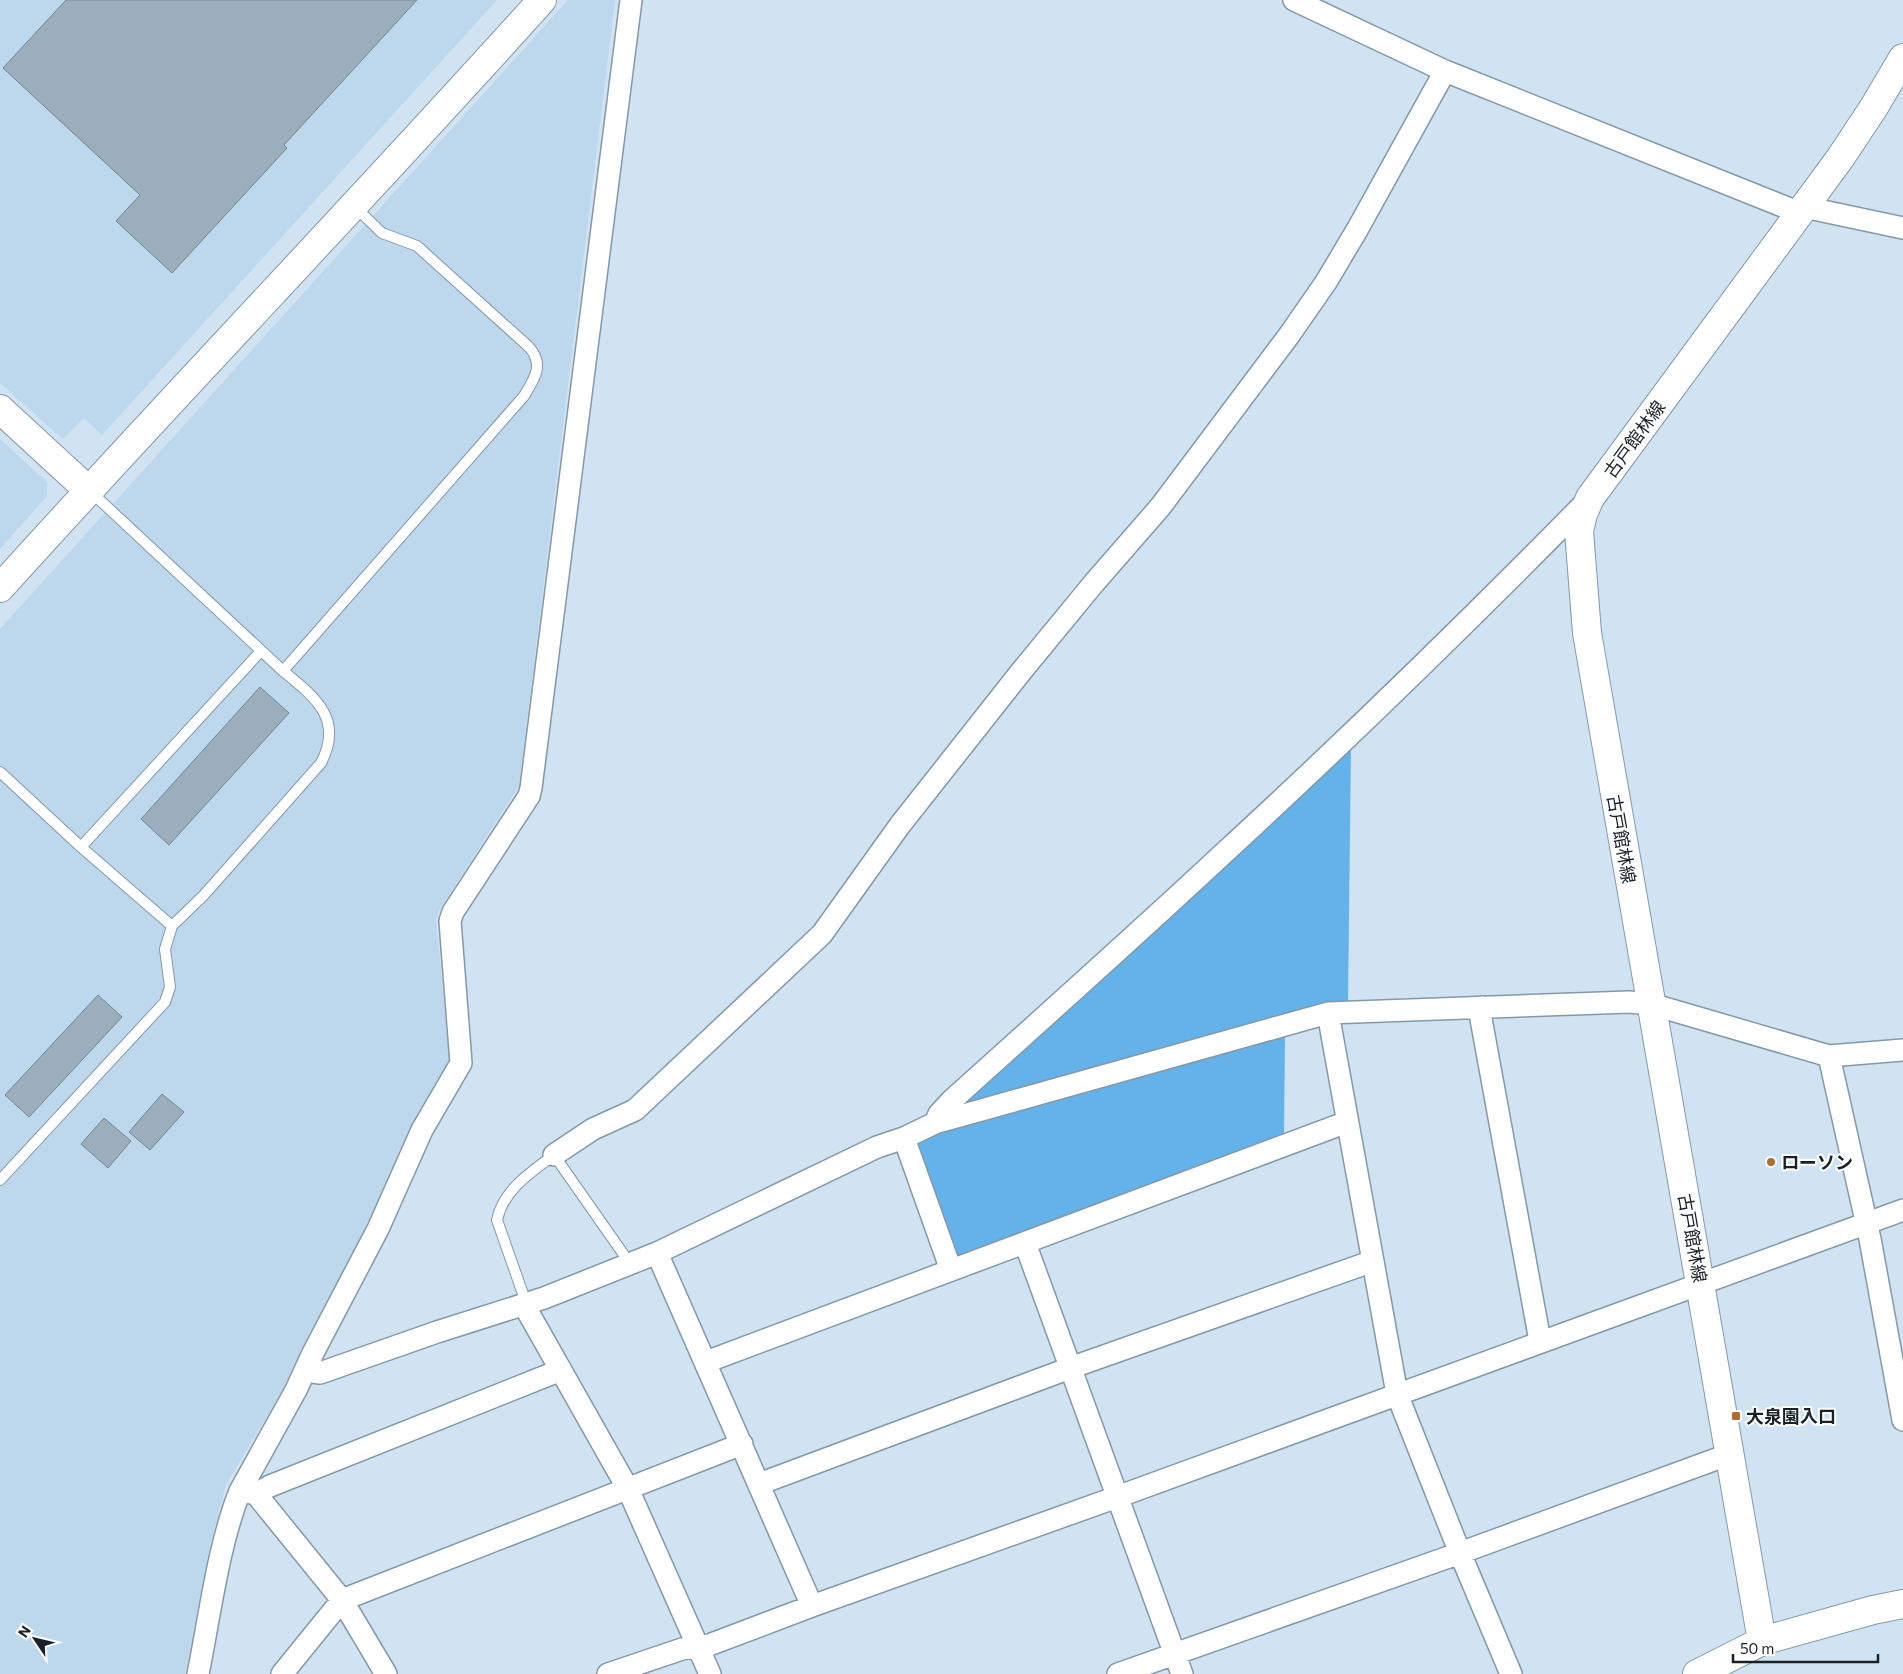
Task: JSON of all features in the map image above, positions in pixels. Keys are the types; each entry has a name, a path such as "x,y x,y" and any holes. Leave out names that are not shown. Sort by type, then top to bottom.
{"main road":[{"path":"0,588 88,490 354,206 542,0"},
{"name":"古戸館林線","path":"1762,1642 1587,633 1579,530 1590,498 1846,150 1903,58"},
{"path":"0,409 88,490"},
{"path":"1697,1674 1762,1642 1873,1610 1903,1604"}],"street":[{"path":"198,1674 234,1506 248,1492 305,1371 378,1229 422,1130 459,1070 462,1055 450,922 453,912 529,796 531,788 631,0"},
{"path":"1294,0 1446,71 1802,210 1903,228"},
{"path":"554,1155 593,1130 634,1110 822,934 853,894 900,825 1039,650 1161,506 1290,334 1326,282 1357,230 1446,71"},
{"path":"935,1123 939,1114 951,1101 1225,853 1348,737 1490,600 1590,498"},
{"path":"305,1371 320,1373 437,1332 524,1305 657,1252 877,1147 904,1138 935,1123 1328,1013 1629,1002 1651,1004 1829,1056 1903,1050"},
{"path":"1482,1007 1481,1019 1540,1341"},
{"path":"1328,1013 1398,1394 1460,1553 1511,1674"},
{"path":"1829,1056 1866,1223 1903,1420"},
{"path":"706,1362 1348,1122"},
{"path":"904,1138 951,1270"},
{"path":"608,1674 682,1649 709,1645 1903,1210"},
{"path":"1025,1243 1182,1674"},
{"path":"657,1252 812,1606"},
{"path":"759,1484 1070,1368 1373,1261"},
{"path":"524,1305 628,1489 710,1674"},
{"path":"248,1492 270,1486 561,1370"},
{"path":"282,1674 342,1600 742,1444"},
{"path":"1118,1674 1460,1553 1730,1454"},
{"path":"248,1492 342,1600 386,1674"}],"lane":[{"path":"282,671 524,396 532,382 538,365 536,355 529,348 418,246 382,233 354,206"},
{"path":"0,1180 165,1002 170,987 165,949 172,926 204,895 308,778 321,763 328,750 330,734 325,713 306,690 282,671 88,490"},
{"path":"81,847 261,651"},
{"path":"0,772 81,847 172,926"},
{"path":"524,1305 523,1294 497,1220 508,1194 520,1181 554,1155 624,1256 627,1264"}],"shaded area":[{"path":"0,0 497,0 102,435 84,418 63,439 0,383"},
{"path":"568,0 615,0 519,786 438,912 436,919 450,1060 446,1072 425,1103 408,1134 364,1232 309,1334 284,1387 226,1485 210,1545 185,1674 0,1674 0,629"},
{"path":"0,439 47,482 47,496 0,549"},
{"path":"1351,744 1348,1001 952,1110"},
{"path":"1285,1034 1284,1135 958,1268 916,1141 942,1129"}],"building":[{"path":"66,0 417,0 284,145 287,148 172,273 116,221 140,195 3,68"},
{"path":"260,687 289,713 169,845 141,819"},
{"path":"98,995 122,1017 29,1117 5,1095"},
{"path":"162,1094 184,1112 150,1150 129,1132"},
{"path":"104,1118 131,1141 108,1168 81,1144"}],"place":[{"name":"ローソン","path":"1771,1162"},
{"name":"大泉園入口","path":"1736,1416"}]}
